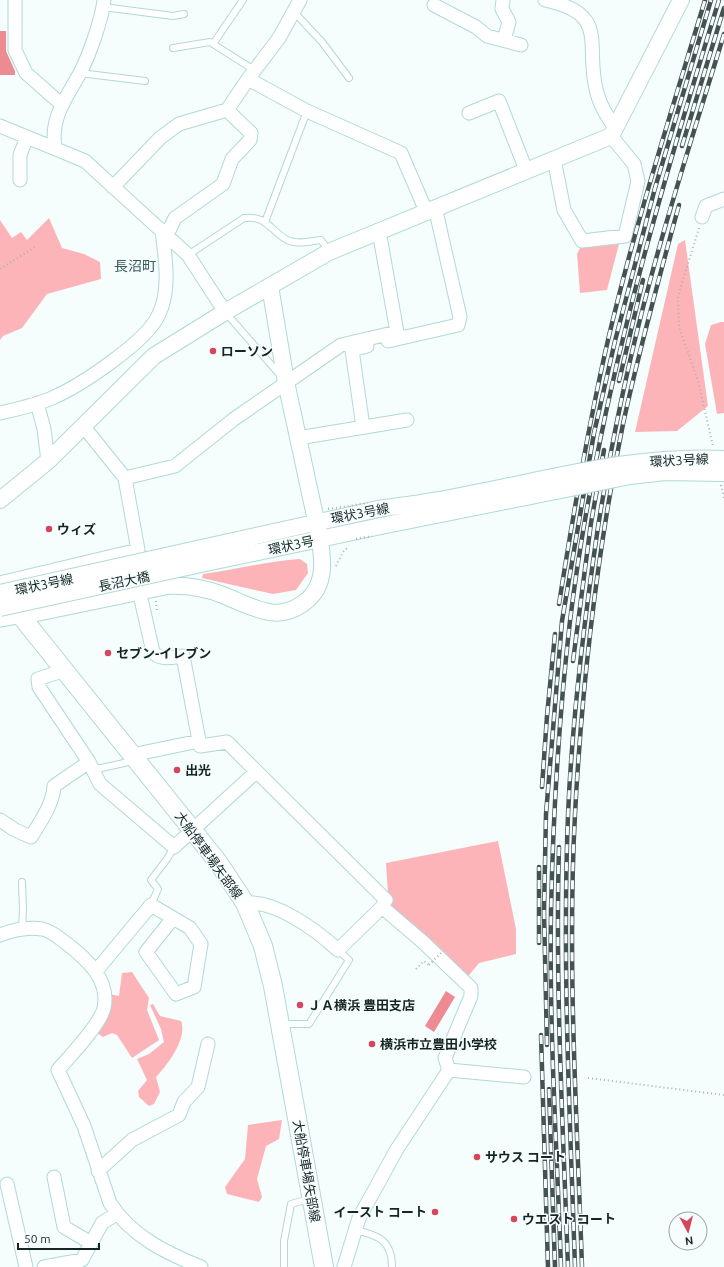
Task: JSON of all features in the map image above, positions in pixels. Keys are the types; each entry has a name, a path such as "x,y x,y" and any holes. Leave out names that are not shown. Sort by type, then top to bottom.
{"main road":[{"name":"大船停車場矢部線","path":"0,592 22,616 66,670 134,758 193,830 218,862 245,903 263,946 273,986 313,1198 324,1267"}],"street":[{"path":"15,0 15,50 26,73 61,104"},
{"path":"503,0 502,9 508,22 504,40"},
{"path":"545,0 573,9 585,19 593,36 596,89 602,108 613,132 634,164 638,181 625,236 582,241 564,210 554,159"},
{"path":"0,500 48,461 154,356 225,312 329,252 554,159 613,132 681,0"},
{"path":"55,148 53,134 61,104 80,72 104,4"},
{"path":"434,5 476,27 487,36 521,45"},
{"path":"113,187 160,138 179,124 227,110 279,38 297,6"},
{"path":"251,75 306,111 401,153 430,209 460,317 458,325 352,350 363,427"},
{"path":"469,112 499,102 526,170"},
{"path":"0,413 38,403 54,397 93,374 145,335 159,315 166,288 165,232 175,218 223,184 232,159 250,140 251,133 227,110"},
{"path":"0,126 85,161 165,232 188,255 225,312"},
{"path":"20,180 20,155 28,137"},
{"path":"702,217 706,206 724,199"},
{"path":"125,478 175,466 234,419 341,345 397,332 378,231"},
{"path":"0,620 139,590 167,586 196,587 222,595 257,609 270,612 289,610 305,602 318,585 323,565 320,539 315,522 286,382 270,286"},
{"path":"38,403 44,429 48,461"},
{"path":"298,438 407,420"},
{"path":"0,583 138,550 125,478 84,427"},
{"name":"環状3号線","path":"0,592 378,509 459,497 632,462 719,456"},
{"name":"環状3号線","path":"381,526 630,476 699,471 722,478"},
{"name":"環状3号","path":"201,564 381,526"},
{"name":"長沼大橋","path":"0,608 201,564"},
{"path":"139,590 153,652 157,656 163,658 184,656 200,746 228,742 256,772 386,900 382,907 338,950 320,934 293,918 269,906 254,902 245,903"},
{"path":"66,670 38,679 39,687 100,784 174,847 256,772"},
{"path":"134,758 199,741"},
{"path":"0,820 15,830 31,837 44,816 54,794 54,786 90,766"},
{"path":"96,971 151,905 190,928 201,944 194,987 176,994 146,952 173,918"},
{"path":"382,907 423,942 471,988 471,996 445,1058 449,1070"},
{"path":"0,934 22,930 43,930 54,934 76,951 96,971 105,994 102,1015 58,1070 84,1126 98,1171 110,1204 116,1214 130,1228 153,1245 172,1256 200,1267"},
{"path":"98,1171 132,1140 179,1115 184,1102 198,1087 208,1044"},
{"path":"449,1070 524,1077"},
{"path":"344,1267 359,1218 397,1149 449,1070"},
{"path":"54,1177 64,1227 91,1243"},
{"path":"7,1184 26,1267"},
{"path":"44,1267 82,1260 102,1224 116,1214"}],"lane":[{"path":"213,44 243,0"},
{"path":"104,4 173,16 184,14"},
{"path":"297,6 349,78"},
{"path":"173,48 210,42 251,75"},
{"path":"80,72 145,81"},
{"path":"266,222 306,111"},
{"path":"188,255 244,218 255,216 266,222 288,240 297,243 322,240 329,252"},
{"path":"225,312 286,382"},
{"path":"90,766 134,758"},
{"path":"151,905 158,889 151,880 174,847"},
{"path":"22,882 22,930"},
{"path":"280,1024 309,1024 349,960 338,950"},
{"path":"284,1267 284,1241 291,1204 313,1198"},
{"path":"355,1230 374,1235 381,1239 388,1248 392,1267"}],"path":[{"path":"702,217 678,296 679,327 698,381 719,456"},
{"path":"0,269 35,247"},
{"path":"722,478 724,498"},
{"path":"416,969 424,961 429,965 442,952"},
{"path":"588,1078 724,1095"}],"shaded area":[{"path":"0,31 6,31 6,51 15,71 15,75 0,75"},
{"path":"49,218 62,248 84,254 100,262 101,279 47,294 22,328 3,336 0,340 0,220 12,238 21,232 27,240"},
{"path":"685,240 708,406 677,431 635,432 678,244"},
{"path":"619,244 607,290 580,293 577,254 580,248"},
{"path":"724,322 724,413 717,414 705,344 711,325"},
{"path":"300,559 307,564 308,573 296,590 273,594 202,578 203,574"},
{"path":"498,841 516,929 516,954 479,963 465,980 389,910 386,863"},
{"path":"132,972 149,998 147,1010 159,1040 132,1058 117,1035 112,1033 103,1037 94,1031 109,994 119,996 122,973"},
{"path":"446,991 455,997 434,1032 425,1026"},
{"path":"153,1004 160,1016 181,1021 182,1035 171,1059 156,1077 160,1092 154,1104 149,1106 139,1097 138,1091 147,1080 137,1059 149,1054 164,1042 161,1029 150,1005"},
{"path":"282,1120 279,1139 266,1146 257,1179 262,1197 259,1202 227,1194 225,1187 245,1159 248,1125"}],"railway":[{"path":"559,604 581,471 608,340 630,254 666,127 705,0"},
{"path":"547,1045 544,911 546,814 562,621 594,433 615,341 655,188 711,0"},
{"path":"561,1267 552,1045 551,912 557,766 570,621 581,542 595,463 612,385 651,230 719,0"},
{"path":"682,146 724,8"},
{"path":"575,1267 567,1041 566,872 572,743 583,635 603,496 614,434 634,342 667,219 724,34"},
{"path":"582,1267 572,984 572,927 575,814 586,667 598,570 623,424 679,205"},
{"path":"619,381 643,280"},
{"path":"573,661 591,523 604,450"},
{"path":"542,787 555,634"},
{"path":"559,847 559,1004 568,1267"},
{"path":"539,867 539,943"},
{"path":"541,1035 548,1267"},
{"path":"549,1089 555,1267"}],"place":[{"name":"ローソン","path":"213,351"},
{"name":"ウィズ","path":"49,529"},
{"name":"セブン-イレブン","path":"108,653"},
{"name":"出光","path":"177,770"},
{"name":"ＪＡ横浜 豊田支店","path":"300,1005"},
{"name":"横浜市立豊田小学校","path":"372,1044"},
{"name":"サウス コート","path":"477,1157"},
{"name":"イースト コート","path":"435,1212"},
{"name":"ウエスト コート","path":"514,1219"}],"district":[{"name":"長沼町","path":"135,266"}]}
